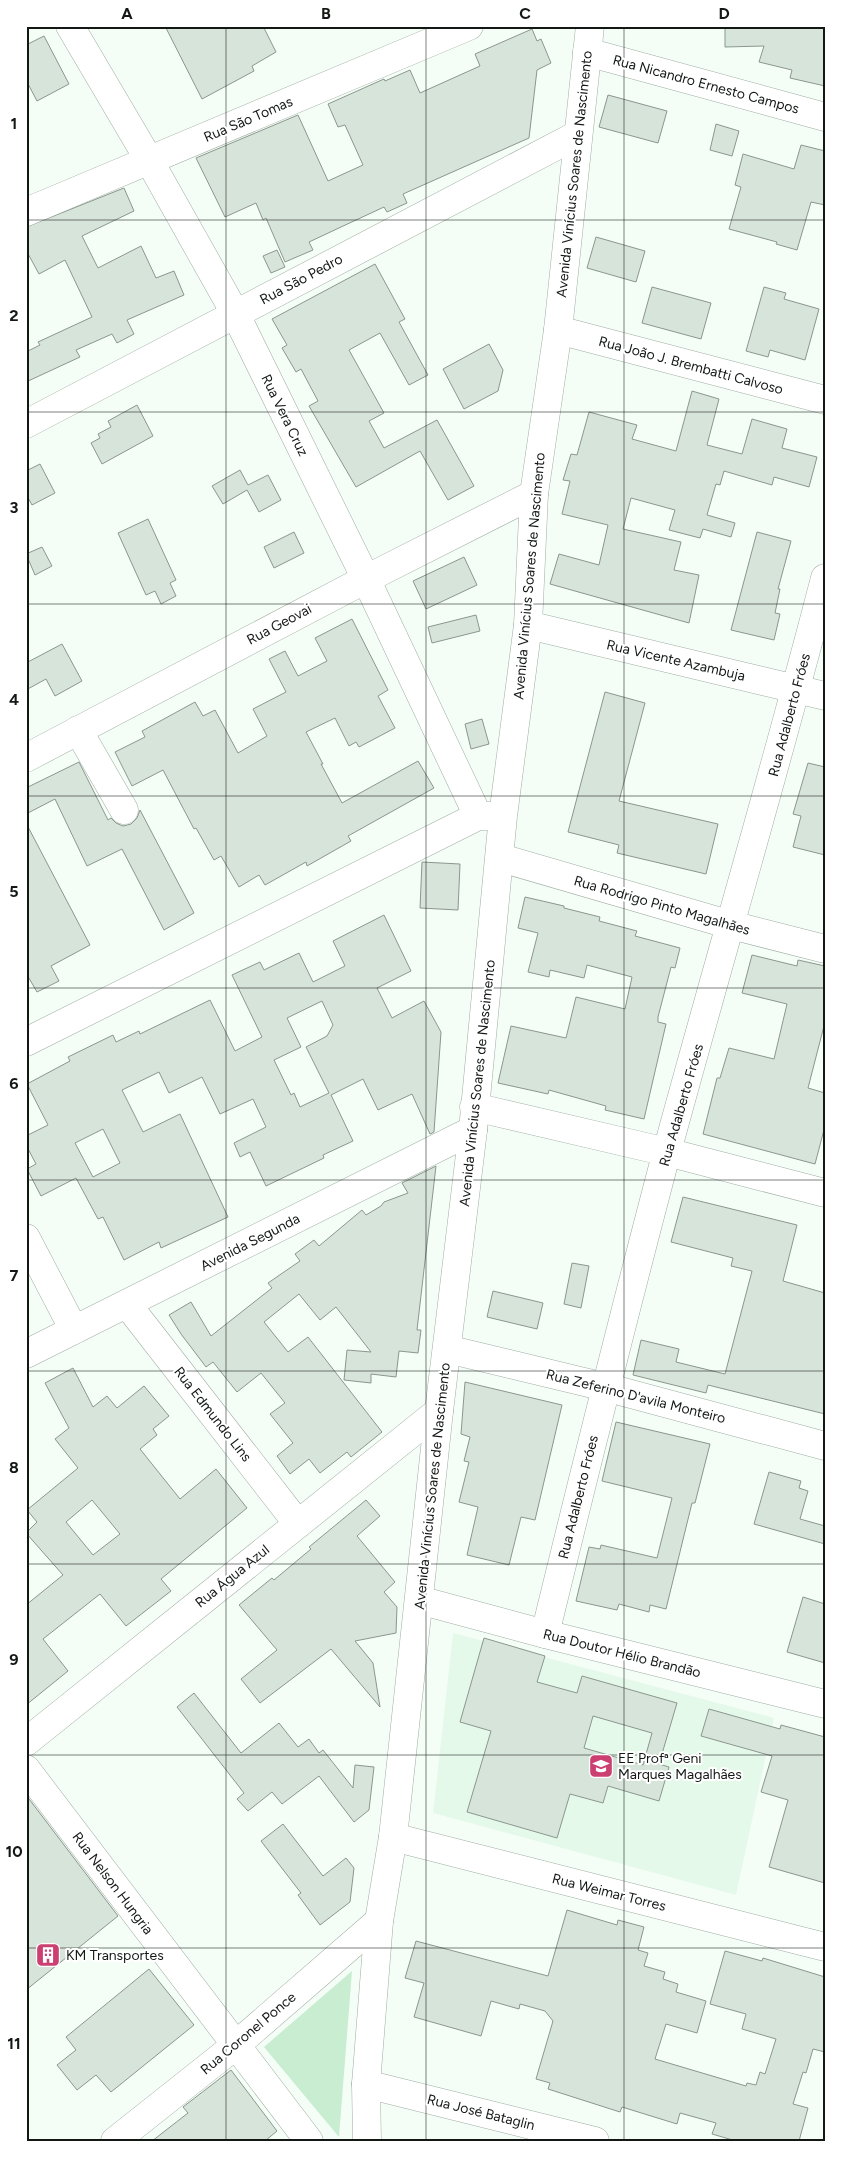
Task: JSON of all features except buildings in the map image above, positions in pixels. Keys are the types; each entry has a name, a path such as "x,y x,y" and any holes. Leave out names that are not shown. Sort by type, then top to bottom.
{"street":[{"name":"Rua Vera Cruz","path":"70,26 149,160 235,313 366,578 491,816"},
{"name":"Rua São Tomas","path":"26,212 469,26"},
{"name":"Rua Nicandro Ernesto Campos","path":"588,39 825,117"},
{"name":"Avenida Vinícius Soares de Nascimento","path":"366,2141 366,2084 379,1921 393,1837 439,1411 474,1118 501,858 491,816 528,625 534,494 558,330 588,39"},
{"name":"Rua São Pedro","path":"26,424 577,135"},
{"name":"Rua João J. Brembatti Calvoso","path":"558,330 825,400"},
{"name":"Rua Geovai","path":"26,758 366,578 534,494"},
{"name":"Rua Adalberto Fróes","path":"545,1634 605,1387 667,1152 797,688 825,578"},
{"name":"Rua Vicente Azambuja","path":"528,625 825,696"},
{"path":"78,730 124,810"},
{"path":"26,1042 491,816"},
{"name":"Rua Rodrigo Pinto Magalhães","path":"501,858 731,925 825,950"},
{"path":"474,1118 667,1152 825,1193"},
{"name":"Avenida Segunda","path":"26,1354 127,1304 474,1118"},
{"path":"26,1238 74,1330"},
{"name":"Rua Edmundo Lins","path":"127,1304 298,1524"},
{"name":"Rua Zeferino D'avila Monteiro","path":"447,1349 605,1387 825,1446"},
{"name":"Rua Água Azul","path":"26,1742 439,1411"},
{"name":"Rua Doutor Hélio Brandão","path":"419,1600 545,1634 825,1704"},
{"name":"Rua Nelson Hungria","path":"26,1768 309,2141"},
{"name":"Rua Weimar Torres","path":"393,1837 825,1947"},
{"name":"Rua Coronel Ponce","path":"115,2141 236,2045 379,1921"},
{"name":"Rua José Bataglin","path":"366,2084 595,2141"}],"shaded area":[{"name":"EE Profª Geni Marques Magalhães","path":"453,1633 774,1718 736,1895 433,1813"}],"green space":[{"path":"352,1971 339,2137 264,2047"}],"place":[{"name":"EE Profª Geni Marques Magalhães","path":"601,1766"},
{"name":"KM Transportes","path":"48,1955"}]}
